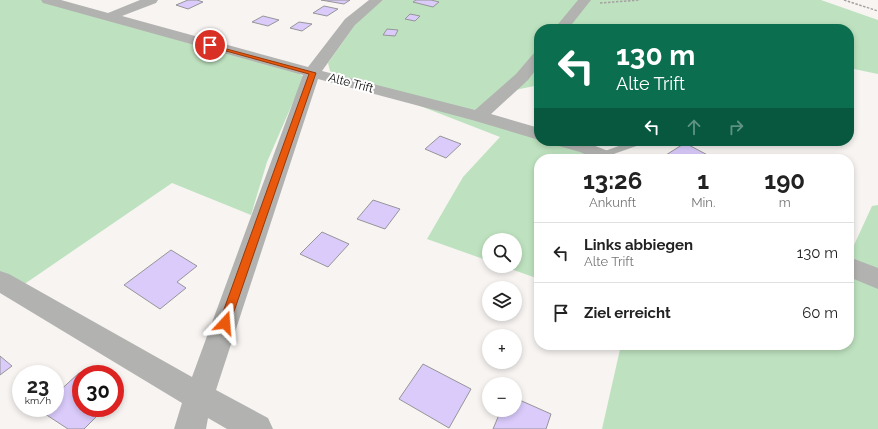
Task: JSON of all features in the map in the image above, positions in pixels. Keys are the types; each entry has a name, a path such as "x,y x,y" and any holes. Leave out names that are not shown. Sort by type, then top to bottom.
{"street":[{"name":"Alte Trift","path":"47,0 312,73 478,116 534,133"},
{"path":"108,17 152,0"},
{"path":"190,429 199,397 312,73 350,22 377,0"},
{"path":"565,24 583,2"},
{"path":"478,116 522,77 534,62"},
{"path":"580,146 600,154"},
{"path":"854,268 878,279"},
{"path":"0,281 199,397 257,429"}],"lane":[{"path":"614,154 631,146"}],"path":[{"path":"583,2 640,0"},
{"path":"844,0 878,11"}],"green space":[{"path":"0,0 45,0 297,72 304,77 267,162 251,215 172,183 23,285 0,273"},
{"path":"383,0 821,0 878,20 878,74 854,69 854,24 534,24 534,86 506,92 485,115 534,130 534,146 593,146 611,154 534,154 534,277 522,273 522,233 482,233 482,259 427,239 463,177 500,137 330,71 328,63 357,22"},
{"path":"878,205 878,429 602,429 620,350 854,350 854,245 872,206"}],"building":[{"path":"188,0 203,2 188,9 176,5"},
{"path":"321,0 350,0 344,4"},
{"path":"416,0 431,0 439,2 433,7 413,2"},
{"path":"324,6 338,9 327,16 313,13"},
{"path":"410,14 420,16 415,21 405,19"},
{"path":"263,16 279,20 268,26 252,22"},
{"path":"299,22 312,24 302,31 290,28"},
{"path":"387,29 398,30 395,36 383,35"},
{"path":"440,136 461,144 446,158 425,149"},
{"path":"680,146 691,146 706,154 668,154"},
{"path":"373,200 400,209 385,229 357,219"},
{"path":"322,232 349,244 328,267 300,254"},
{"path":"171,250 197,266 177,282 186,288 160,309 124,285"},
{"path":"0,356 12,366 0,375"},
{"path":"423,364 471,389 449,428 399,399"},
{"path":"72,379 72,417 96,417 84,429 68,429 50,417 64,417 64,387"},
{"path":"522,401 551,414 546,429 493,429 498,417 522,417"}],"route":[{"path":"210,45 312,73 225,323"}]}
